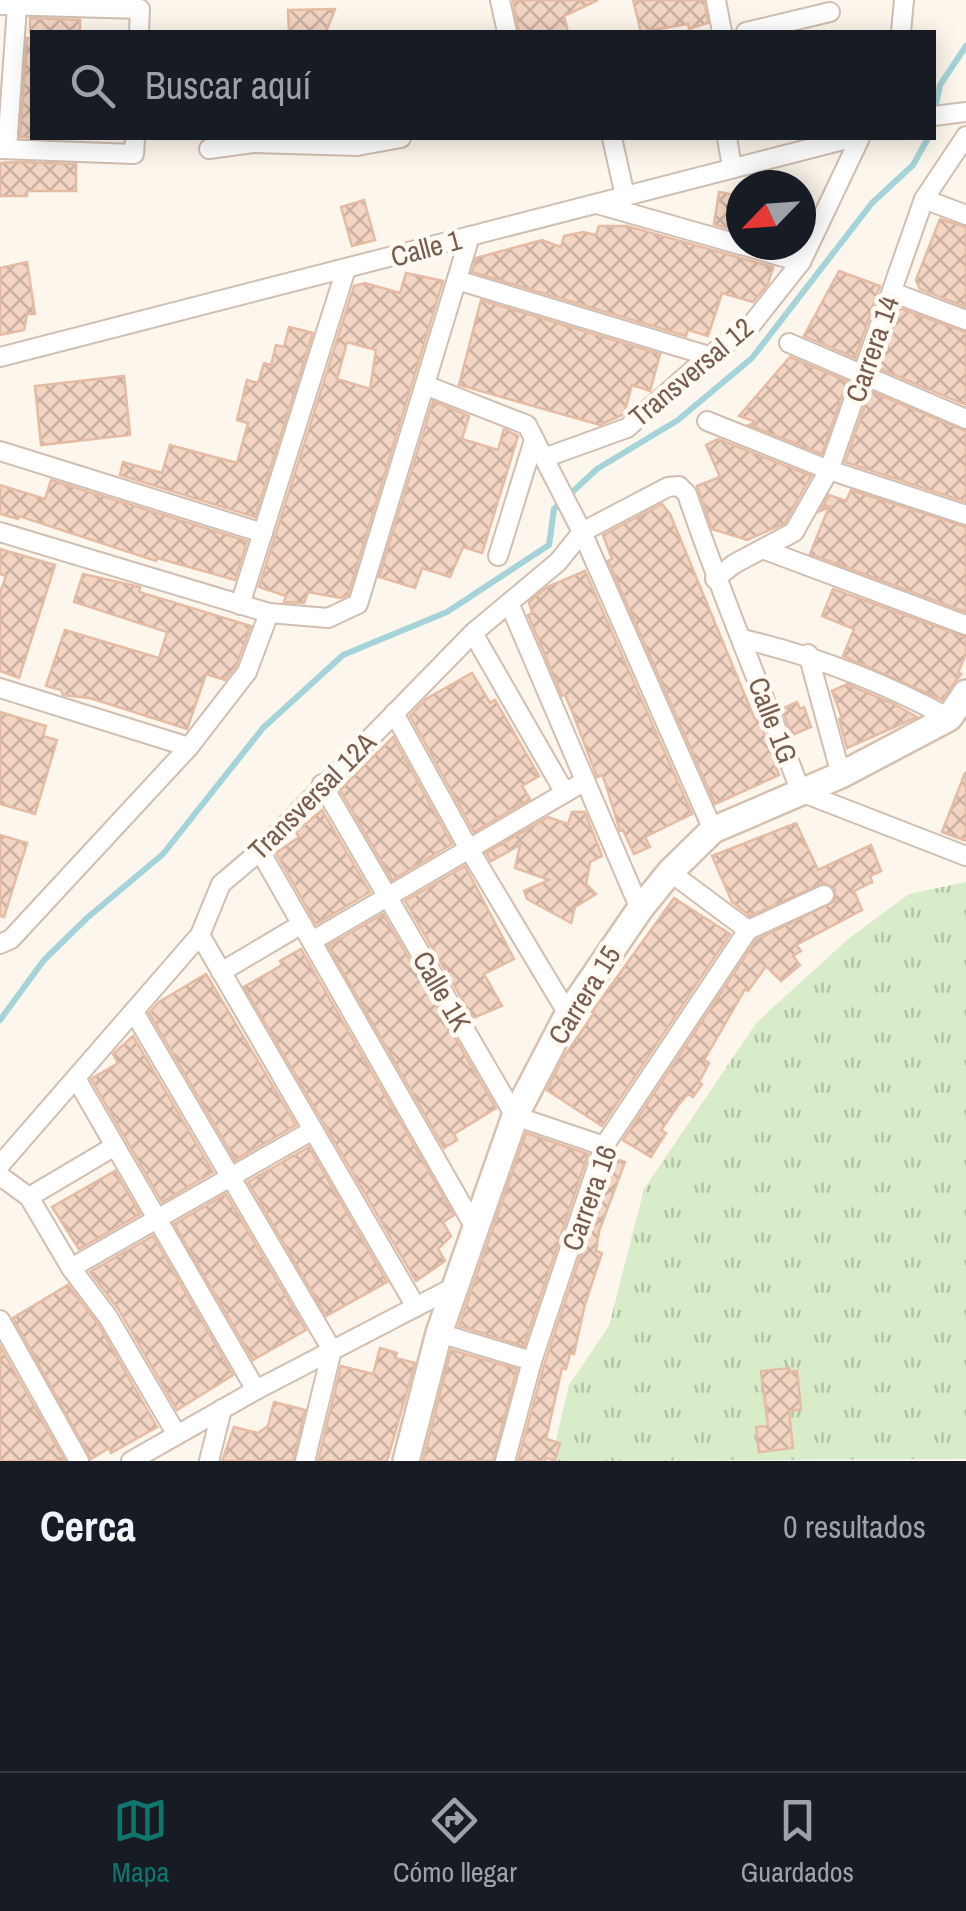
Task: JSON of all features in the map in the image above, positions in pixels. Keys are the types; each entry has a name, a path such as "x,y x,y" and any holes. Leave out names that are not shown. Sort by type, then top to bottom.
{"main road":[{"name":"Carrera 15","path":"406,1461 439,1332 515,1116 568,1014 640,909 670,872 714,830 841,775 958,713 966,693"}],"street":[{"path":"500,0 507,30"},
{"path":"716,0 722,30"},
{"path":"901,30 904,0"},
{"path":"135,146 4,149 9,5 140,10 139,30"},
{"path":"752,30 830,6"},
{"name":"Carrera 14","path":"715,579 734,564 794,532 829,470 924,199 966,136"},
{"path":"209,149 253,140 358,142"},
{"path":"612,140 625,196"},
{"path":"727,140 732,167"},
{"name":"Calle 1","path":"0,356 843,140"},
{"name":"Transversal 12","path":"546,462 627,428 709,356 748,329 801,262 859,140"},
{"path":"924,199 966,215"},
{"path":"597,204 726,240"},
{"path":"0,532 269,613 328,618 358,604 470,236"},
{"path":"794,260 801,262"},
{"path":"240,606 346,269"},
{"path":"457,280 709,356"},
{"path":"892,292 966,320"},
{"path":"789,343 966,418"},
{"path":"425,385 531,432 579,528 714,830"},
{"path":"706,421 829,470 966,516"},
{"path":"498,556 531,432"},
{"path":"0,451 263,533"},
{"name":"Transversal 12A","path":"0,1165 200,935 220,884 260,851 473,633 558,562 579,528 668,487 679,486"},
{"name":"Calle 1G","path":"679,486 687,494 715,579 801,792 966,856"},
{"path":"765,550 966,625"},
{"path":"510,605 640,909"},
{"path":"0,944 11,939 189,747 247,672 269,613"},
{"path":"473,633 565,793"},
{"path":"742,639 808,654 958,713"},
{"path":"808,654 841,775"},
{"path":"0,688 189,747"},
{"path":"394,713 469,849 568,1014"},
{"path":"222,972 388,896 585,781"},
{"name":"Calle 1K","path":"322,784 515,1116"},
{"path":"260,851 474,1226"},
{"path":"670,872 748,930 824,896"},
{"name":"Carrera 16","path":"504,1461 532,1361 604,1146 748,930"},
{"path":"200,935 416,1307"},
{"path":"134,1012 332,1350 305,1461"},
{"path":"76,1080 256,1390"},
{"path":"515,1116 604,1146"},
{"path":"70,1268 313,1130"},
{"path":"29,1197 115,1146"},
{"path":"0,1176 29,1197 70,1268 108,1318 177,1435"},
{"path":"131,1461 256,1390 456,1286"},
{"path":"0,1320 79,1461"},
{"path":"439,1332 532,1361"},
{"path":"209,1461 222,1409"}],"green space":[{"path":"966,882 966,1459 551,1461 569,1385 609,1326 644,1189 757,1022 847,940 909,894"}],"building":[{"path":"513,0 598,0 564,16 568,30 519,30"},
{"path":"633,0 704,0 708,23 689,29 688,24 640,30"},
{"path":"335,9 327,30 289,30 288,10"},
{"path":"30,18 80,20 80,30 30,30"},
{"path":"27,38 30,38 30,137 20,137"},
{"path":"0,163 76,164 76,191 27,191 27,196 0,196"},
{"path":"719,192 726,193 726,228 714,224"},
{"path":"364,200 375,240 352,246 341,207"},
{"path":"940,219 966,227 966,307 920,289 916,280"},
{"path":"599,226 627,226 726,254 726,260 748,260 773,267 768,284 753,302 722,293 708,336 688,330 686,336 472,272 476,258 542,240 561,247 564,236 583,232 596,235"},
{"path":"27,262 35,314 27,314 24,330 0,335 0,268"},
{"path":"839,271 880,286 855,358 804,336"},
{"path":"406,273 443,281 348,595 341,598 308,592 304,603 284,602 286,596 259,587 354,286 365,283 400,293","holes":["347,342 376,350 370,389 337,379"]},
{"path":"481,300 660,354 650,391 632,385 624,414 600,425 459,385"},
{"path":"899,308 966,332 966,405 878,368"},
{"path":"289,327 313,333 255,517 120,475 123,462 162,473 170,445 237,463 248,423 237,420 247,380 258,383 264,363 271,365 276,345 284,347"},
{"path":"790,357 847,381 822,454 749,425 756,422 739,416"},
{"path":"124,376 130,435 41,445 35,386"},
{"path":"870,391 966,431 966,502 845,462"},
{"path":"433,401 469,416 462,439 498,450 504,429 518,436 482,553 463,547 450,577 422,568 415,588 379,577"},
{"path":"718,439 811,476 785,523 747,540 712,529 697,486 720,477 706,445"},
{"path":"51,480 247,541 235,580 157,558 156,561 19,516 18,519 0,514 0,485 45,499"},
{"path":"851,490 966,527 966,612 810,554 829,507 820,511 829,495 846,501"},
{"path":"662,504 670,514 755,720 759,719 779,775 715,804 608,561 612,559 603,535"},
{"path":"0,549 55,565 19,678 0,671 0,593 6,576 0,574"},
{"path":"585,571 692,814 645,837 650,847 634,854 623,830 620,831 605,782 602,775 597,777 528,615 532,613 529,602 547,587"},
{"path":"83,574 140,587 139,592 251,626 236,666 225,680 206,674 187,729 90,698 63,695 61,690 46,686 65,630 159,658 167,632 74,602"},
{"path":"833,589 966,637 966,653 958,673 961,674 942,700 843,656 854,629 822,616"},
{"path":"472,673 490,703 495,700 539,776 522,786 530,799 474,832 410,716 426,699"},
{"path":"847,684 917,717 847,748 832,691"},
{"path":"797,702 800,709 804,707 811,727 792,735 782,709"},
{"path":"0,712 46,726 43,736 57,740 35,814 0,804"},
{"path":"393,737 452,844 392,880 340,790"},
{"path":"966,773 966,841 942,832"},
{"path":"322,810 370,892 316,924 276,853 299,837 296,832"},
{"path":"572,812 585,812 602,856 590,862 586,884 596,894 575,907 571,923 527,899 524,891 549,880 515,868 520,845 491,861 486,853 548,817 568,824"},
{"path":"796,823 818,870 871,845 881,871 870,876 872,882 854,891 862,910 796,945 801,951 793,956 800,965 781,981 766,966 748,991 745,989 704,1060 709,1063 699,1082 702,1084 693,1097 688,1094 679,1104 661,1130 666,1133 651,1157 623,1140 756,940 835,901 835,889 824,883 750,916 732,902 712,856"},
{"path":"0,835 27,843 4,917 0,916"},
{"path":"465,866 514,959 484,974 502,1006 473,1018 405,901"},
{"path":"674,898 730,934 602,1126 547,1090 592,1012"},
{"path":"383,914 496,1108 454,1134 457,1140 444,1148 328,946"},
{"path":"301,949 454,1215 443,1222 451,1236 438,1249 445,1261 416,1281 244,987"},
{"path":"206,974 296,1125 235,1160 149,1013 159,1002"},
{"path":"133,1036 213,1172 162,1202 91,1079 118,1063 113,1054"},
{"path":"526,1133 588,1154 524,1346 459,1326"},
{"path":"309,1147 387,1282 326,1316 248,1182"},
{"path":"613,1158 625,1162 599,1231 596,1251 602,1253 574,1354 570,1353 566,1369 562,1368 546,1439 560,1443 555,1460 518,1461 544,1365"},
{"path":"115,1171 140,1214 79,1249 52,1207"},
{"path":"226,1194 306,1330 253,1360 174,1224"},
{"path":"153,1236 233,1375 177,1410 119,1310 90,1272"},
{"path":"68,1285 98,1324 157,1427 111,1453 109,1448 91,1459 13,1318"},
{"path":"0,1346 65,1461 0,1461"},
{"path":"380,1348 397,1353 395,1358 415,1363 387,1461 318,1461 341,1366 373,1374"},
{"path":"451,1350 517,1369 493,1461 423,1461"},
{"path":"789,1368 790,1372 797,1371 801,1409 789,1411 793,1448 759,1452 756,1427 768,1426 761,1371"},
{"path":"274,1402 305,1410 293,1461 222,1461 234,1427 258,1433 268,1426"}],"waterway":[{"path":"936,103 940,85 966,46"},
{"path":"0,1020 44,960 163,854 263,728 343,655 447,612 549,545 554,509 597,469 678,420 752,358 872,203 913,165 927,140"}]}
